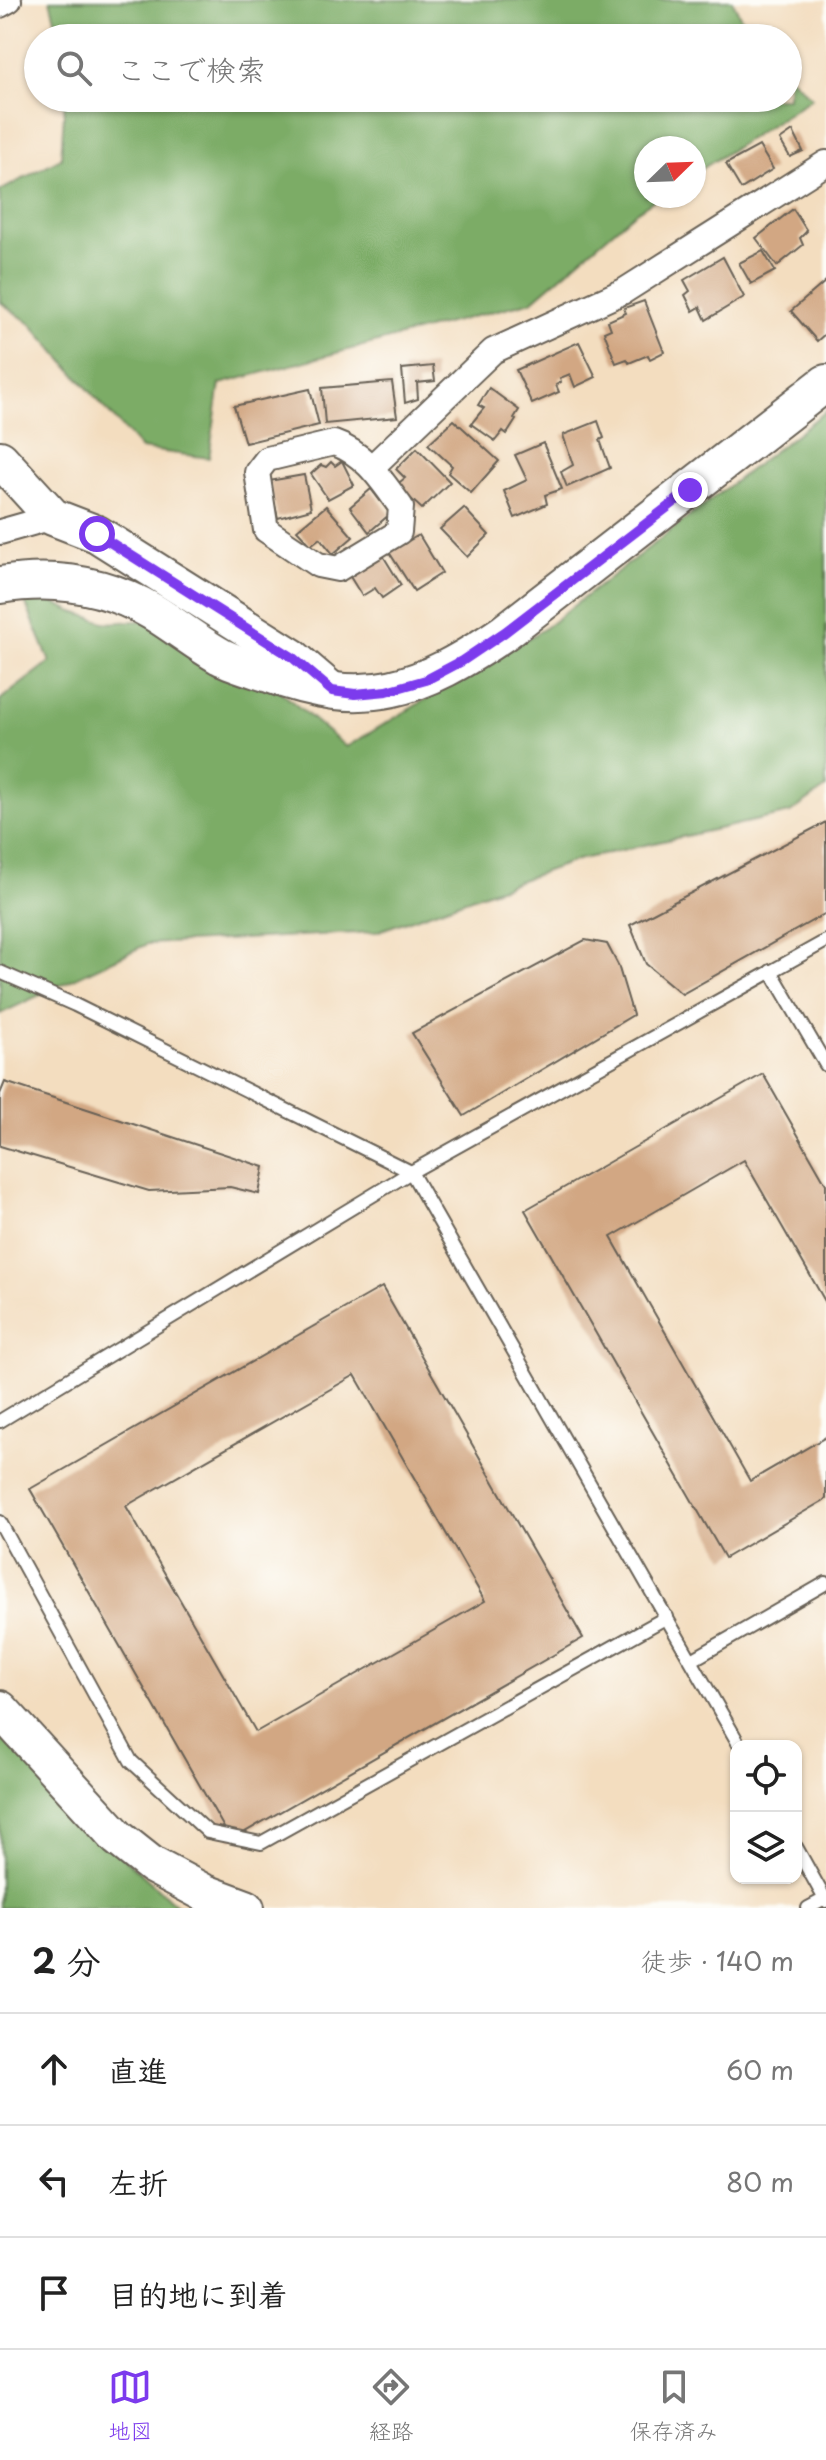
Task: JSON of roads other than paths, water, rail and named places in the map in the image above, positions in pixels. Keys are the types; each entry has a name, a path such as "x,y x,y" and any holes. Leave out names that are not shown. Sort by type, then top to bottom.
{"street":[{"path":"0,5 9,0"},
{"path":"372,467 493,351 624,291 826,163"},
{"path":"0,585 48,581 101,587 150,611 222,657 287,682 355,694 387,691 426,680 462,661 505,632 826,383"},
{"path":"334,443 349,448 372,467 401,507 399,532 338,569 318,565 266,530 257,472 267,459 334,443"},
{"path":"0,459 53,517 97,534 292,657 332,691"},
{"path":"0,532 53,517"},
{"path":"0,1709 118,1838 152,1865 203,1892 246,1908"}],"lane":[{"path":"0,1421 411,1172 826,941"},
{"path":"771,971 826,1065"},
{"path":"0,972 75,1005 411,1172 737,1740"},
{"path":"0,1522 131,1761 208,1832 261,1843 667,1617"},
{"path":"692,1660 826,1583"},
{"path":"802,1858 825,1900 808,1908"}]}
